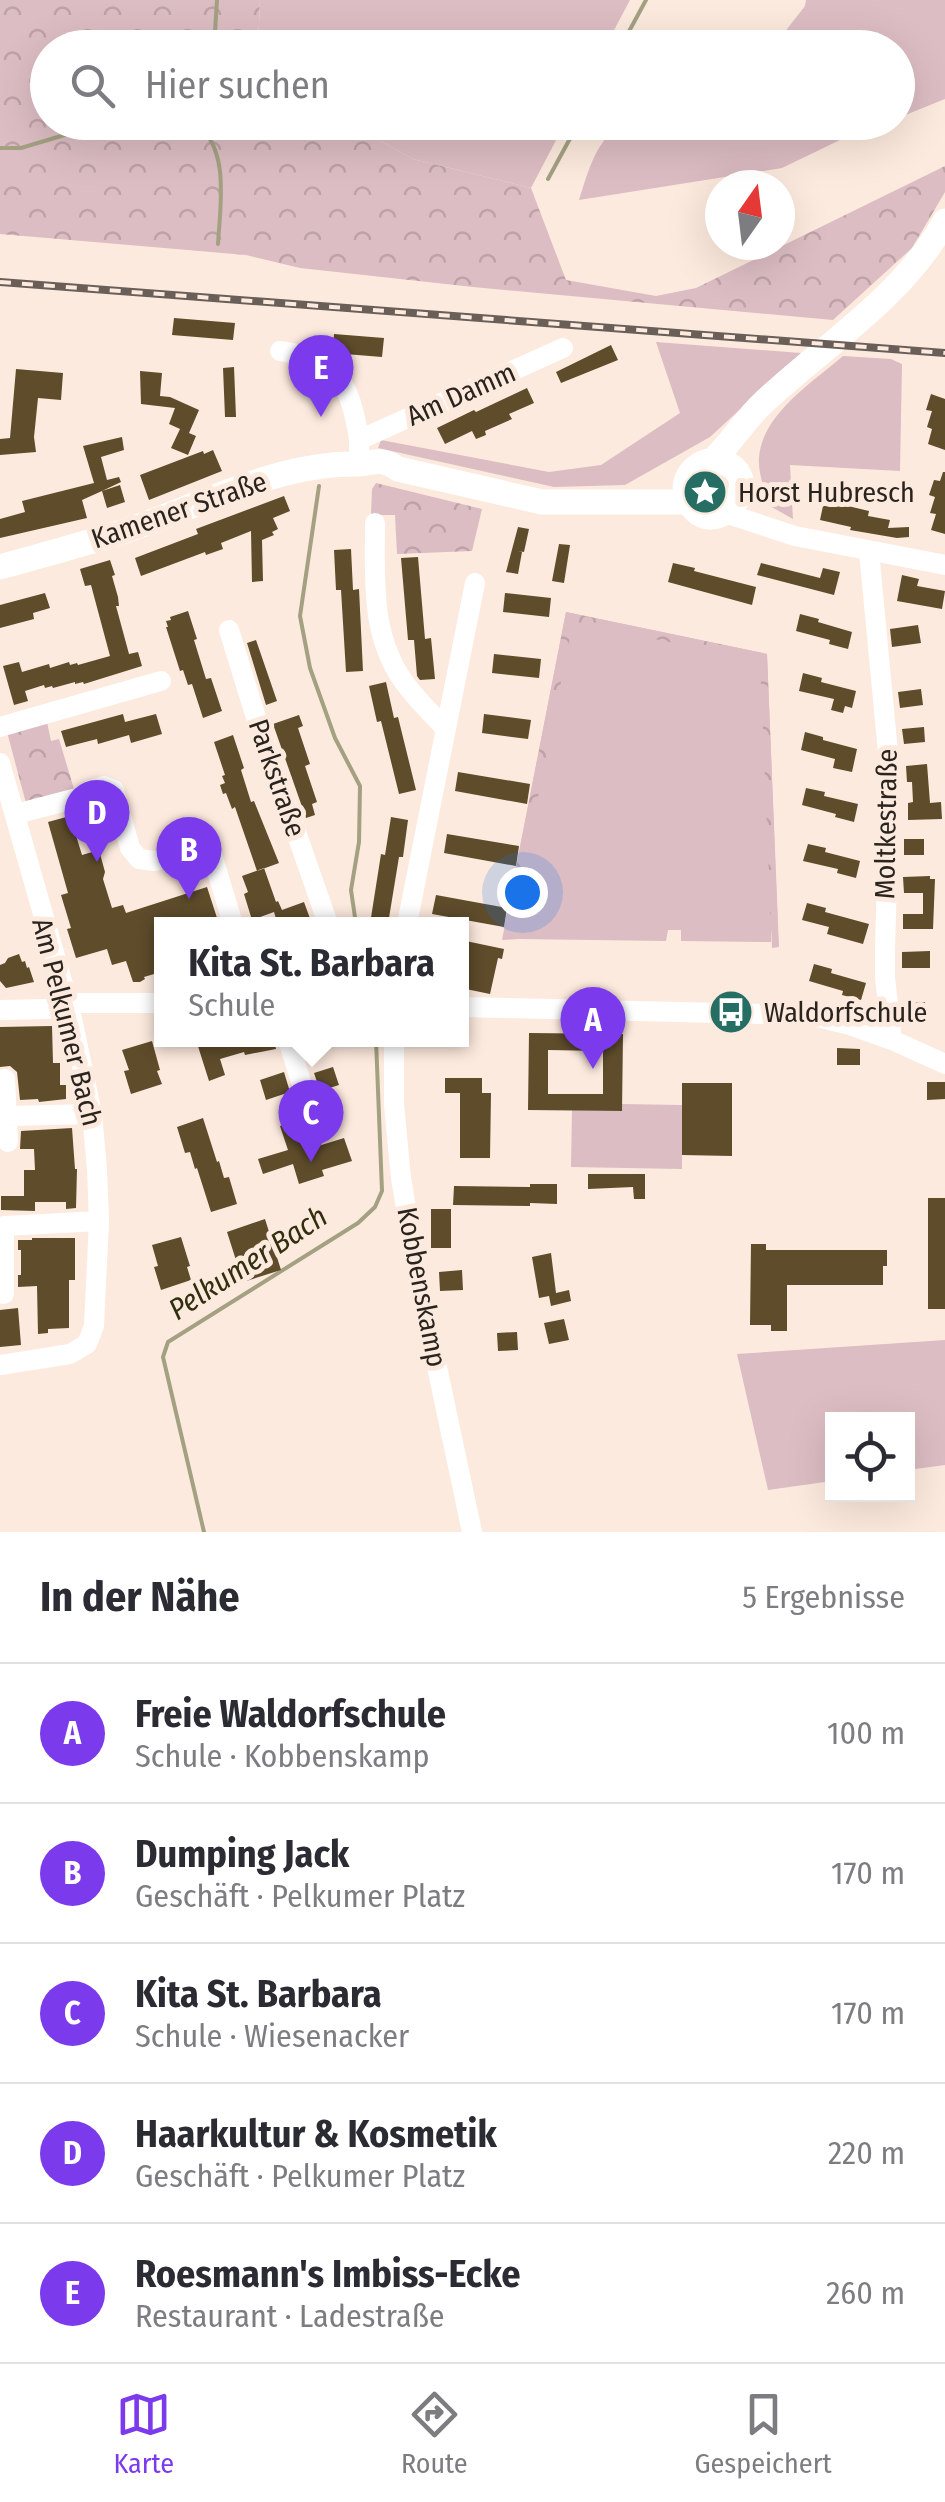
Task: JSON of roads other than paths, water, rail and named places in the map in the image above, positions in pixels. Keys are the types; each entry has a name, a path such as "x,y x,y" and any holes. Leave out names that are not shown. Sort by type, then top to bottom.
{"main road":[{"path":"728,484 696,466 688,491 697,511 708,515 728,484 753,414 868,314 917,261 945,221"},
{"name":"Kamener Straße","path":"0,568 117,534 256,481 360,456 370,470 398,469 542,502 612,504 688,491"}],"street":[{"name":"Am Damm","path":"360,456 563,348"},
{"path":"280,351 318,362 343,381 351,398 360,456"},
{"path":"728,484 794,536 945,565"},
{"path":"374,522 376,593 383,643 404,682 446,729"},
{"name":"Moltkestraße","path":"869,551 890,774 884,948 892,1040"},
{"path":"408,917 475,582"},
{"name":"Parkstraße","path":"229,630 326,917"},
{"path":"0,727 161,681"},
{"name":"Am Pelkumer Bach","path":"0,764 34,888 58,1006 92,1114 99,1221 94,1326 87,1344 70,1354 0,1365"},
{"path":"16,814 78,798 104,786 114,790 130,848 139,859 155,861 209,845 231,917"},
{"path":"0,1010 154,1002"},
{"path":"469,1006 789,1013 828,1019 892,1040 945,1064"},
{"path":"290,1047 306,1098 324,1117"},
{"name":"Kobbenskamp","path":"394,1047 394,1105 401,1178 472,1532"},
{"path":"5,1080 8,1142"},
{"path":"8,1116 92,1114"},
{"path":"4,1294 4,1226 99,1221"}],"waterway":[{"name":"Pelkumer Bach","path":"215,30 217,0"},
{"path":"630,30 646,0"},
{"path":"0,148 21,148 48,140"},
{"path":"210,140 221,178 218,244"},
{"path":"548,179 569,140"},
{"name":"Pelkumer Bach","path":"319,486 300,616 310,668 335,738 360,786 359,842 351,890 355,917"},
{"name":"Pelkumer Bach","path":"204,1532 163,1357 168,1342 358,1223 375,1207 382,1191 376,1047"}],"railway":[{"path":"0,282 945,353"}],"place":[{"name":"Roesmann's Imbiss-Ecke","path":"321,417"},
{"name":"Horst Hubresch","path":"705,492"},
{"name":"Haarkultur & Kosmetik","path":"97,862"},
{"name":"Dumping Jack","path":"189,899"},
{"name":"Waldorfschule","path":"731,1012"},
{"name":"Freie Waldorfschule","path":"593,1069"},
{"name":"Kita St. Barbara","path":"311,1162"}]}
